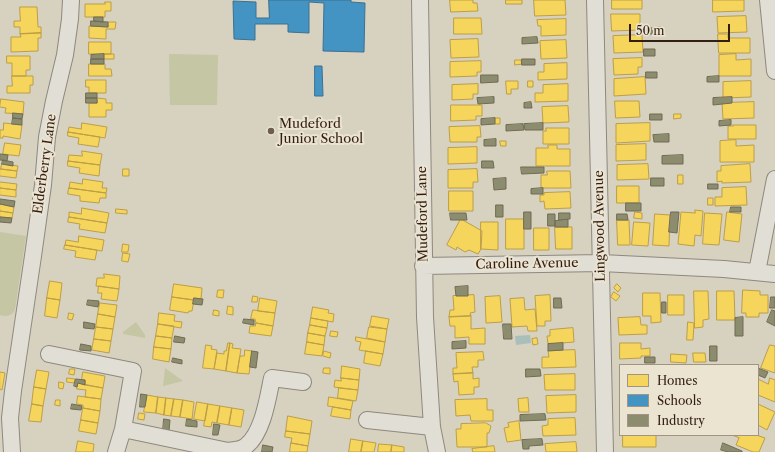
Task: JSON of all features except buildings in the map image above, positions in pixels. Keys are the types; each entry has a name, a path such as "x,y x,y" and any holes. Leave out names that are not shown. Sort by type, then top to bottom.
{"street":[{"name":"Elderberry Lane","path":"12,452 10,418 43,185 47,136 65,55 71,0"},
{"name":"Mudeford Lane","path":"420,0 424,266 432,427 437,452"},
{"name":"Lingwood Avenue","path":"595,0 605,452"},
{"path":"768,0 775,71"},
{"path":"757,272 775,179"},
{"name":"Caroline Avenue","path":"424,266 601,263 724,269 775,274"},
{"path":"49,354 133,371 123,429 116,452"},
{"path":"123,429 228,450 239,450 254,439 267,407 272,378 303,382"},
{"path":"367,420 432,427"}],"green space":[{"path":"169,54 218,55 217,105 170,105"},
{"path":"0,232 26,236 15,309 11,315 7,316 0,315"},
{"path":"136,322 145,335 145,338 123,334 123,332"},
{"path":"165,368 183,381 163,386"}],"water":[{"path":"530,335 531,343 516,345 515,336"}],"place":[{"name":"Mudeford Junior School","path":"271,131"}]}
